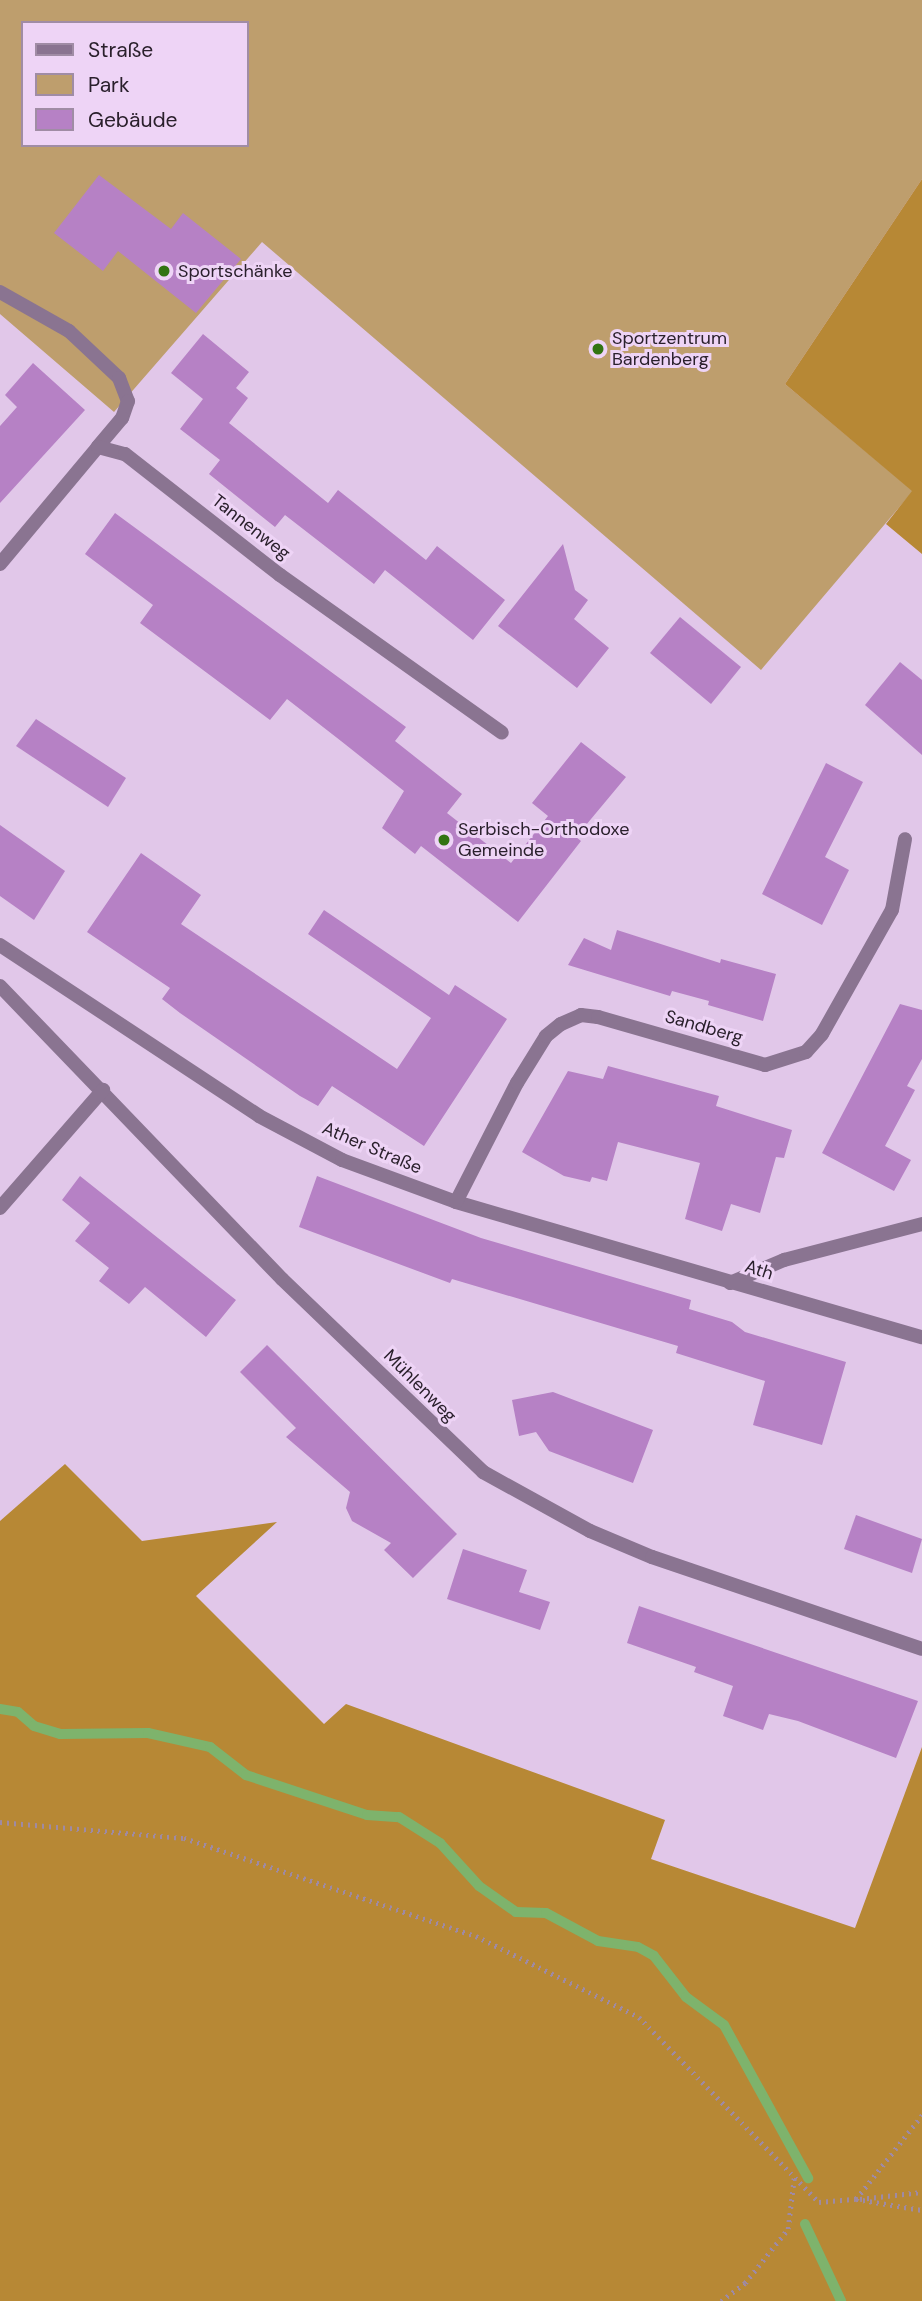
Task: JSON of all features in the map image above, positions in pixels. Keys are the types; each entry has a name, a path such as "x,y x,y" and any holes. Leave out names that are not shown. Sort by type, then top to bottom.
{"street":[{"path":"0,292 69,331 119,378 128,401 122,418 0,564"},
{"name":"Tannenweg","path":"98,447 125,454 280,575 502,733"},
{"name":"Sandberg","path":"456,1202 546,1036 571,1019 598,1017 765,1065 807,1052 822,1034 892,910 905,839"},
{"name":"Ather Straße","path":"0,945 259,1116 342,1160 456,1202 730,1283"},
{"name":"Mühlenweg","path":"0,986 282,1279 482,1472 578,1525 652,1557 922,1649"},
{"path":"0,1208 103,1090"},
{"name":"Ath","path":"730,1283 784,1260 922,1224"},
{"name":"Ath","path":"730,1283 922,1338"}],"path":[{"path":"0,1822 184,1838 476,1936 639,2017 819,2202 922,2192"},
{"path":"856,2199 922,2115"},
{"path":"728,2301 788,2229 794,2177"},
{"path":"856,2199 922,2210"},
{"path":"720,2301 741,2286"}],"green space":[{"name":"Sportzentrum Bardenberg","path":"0,0 922,0 922,179 785,384 913,491 761,670 262,242 114,412 0,314"}],"shaded area":[{"path":"922,179 922,554 886,524 912,491 785,384"},
{"path":"65,1464 142,1541 277,1522 196,1596 324,1724 346,1704 665,1820 651,1859 855,1928 922,1747 922,2301 0,2301 0,1521"}],"building":[{"path":"99,175 171,229 183,213 241,259 196,313 118,251 103,271 54,233"},
{"path":"203,334 249,372 236,388 248,398 229,423 328,503 338,490 426,560 437,546 505,600 473,640 385,570 374,584 285,515 275,527 209,474 220,460 180,429 203,399 171,373"},
{"path":"33,363 85,410 0,503 0,426 17,407 5,395"},
{"path":"115,513 406,727 395,741 462,794 447,813 511,863 548,816 532,803 581,742 626,777 576,837 581,841 518,922 421,846 415,854 382,828 404,791 341,741 287,699 270,720 140,623 153,605 85,554"},
{"path":"563,544 575,590 588,600 574,619 609,648 577,688 498,626"},
{"path":"680,617 741,667 711,704 650,653"},
{"path":"900,662 922,680 922,755 865,705"},
{"path":"36,719 126,778 108,807 16,746"},
{"path":"826,763 863,782 825,857 849,870 822,925 762,894"},
{"path":"0,825 65,871 34,920 0,896"},
{"path":"141,853 201,895 181,924 397,1069 431,1018 308,934 324,910 449,995 455,985 507,1019 424,1146 332,1086 318,1106 300,1096 180,1013 162,999 170,988 87,932"},
{"path":"617,930 720,963 721,959 776,974 763,1021 708,1005 709,1001 672,991 670,996 568,965 584,938 611,950"},
{"path":"900,1004 922,1010 922,1059 907,1086 915,1090 885,1146 911,1160 894,1191 822,1153"},
{"path":"608,1066 719,1096 716,1106 792,1130 784,1158 776,1157 760,1213 731,1204 722,1231 685,1219 700,1163 618,1142 607,1181 592,1177 590,1182 564,1176 522,1152 568,1071 603,1079"},
{"path":"80,1176 236,1300 206,1337 145,1287 129,1304 99,1281 109,1268 75,1241 90,1223 62,1200"},
{"path":"317,1176 481,1238 691,1300 689,1309 732,1322 745,1332 846,1362 822,1445 753,1425 765,1381 676,1353 678,1346 452,1279 450,1283 299,1227"},
{"path":"267,1345 457,1534 413,1578 384,1550 391,1543 352,1521 346,1508 350,1492 286,1437 296,1428 240,1372"},
{"path":"553,1392 653,1430 633,1483 549,1451 536,1432 519,1436 512,1400"},
{"path":"856,1515 922,1539 912,1573 844,1549"},
{"path":"463,1549 527,1570 519,1592 550,1602 540,1630 447,1599"},
{"path":"639,1606 918,1701 896,1758 798,1721 769,1714 763,1730 723,1716 733,1686 694,1672 696,1667 627,1643"}],"waterway":[{"path":"0,1709 18,1712 34,1726 60,1734 148,1733 210,1747 246,1775 367,1815 399,1817 440,1843 479,1886 516,1912 546,1913 598,1941 638,1947 654,1956 686,1997 724,2025 808,2178"},
{"path":"805,2224 841,2301"}],"place":[{"name":"Sportschänke","path":"164,271"},
{"name":"Sportzentrum Bardenberg","path":"598,349"},
{"name":"Serbisch-Orthodoxe Gemeinde","path":"444,840"}]}
